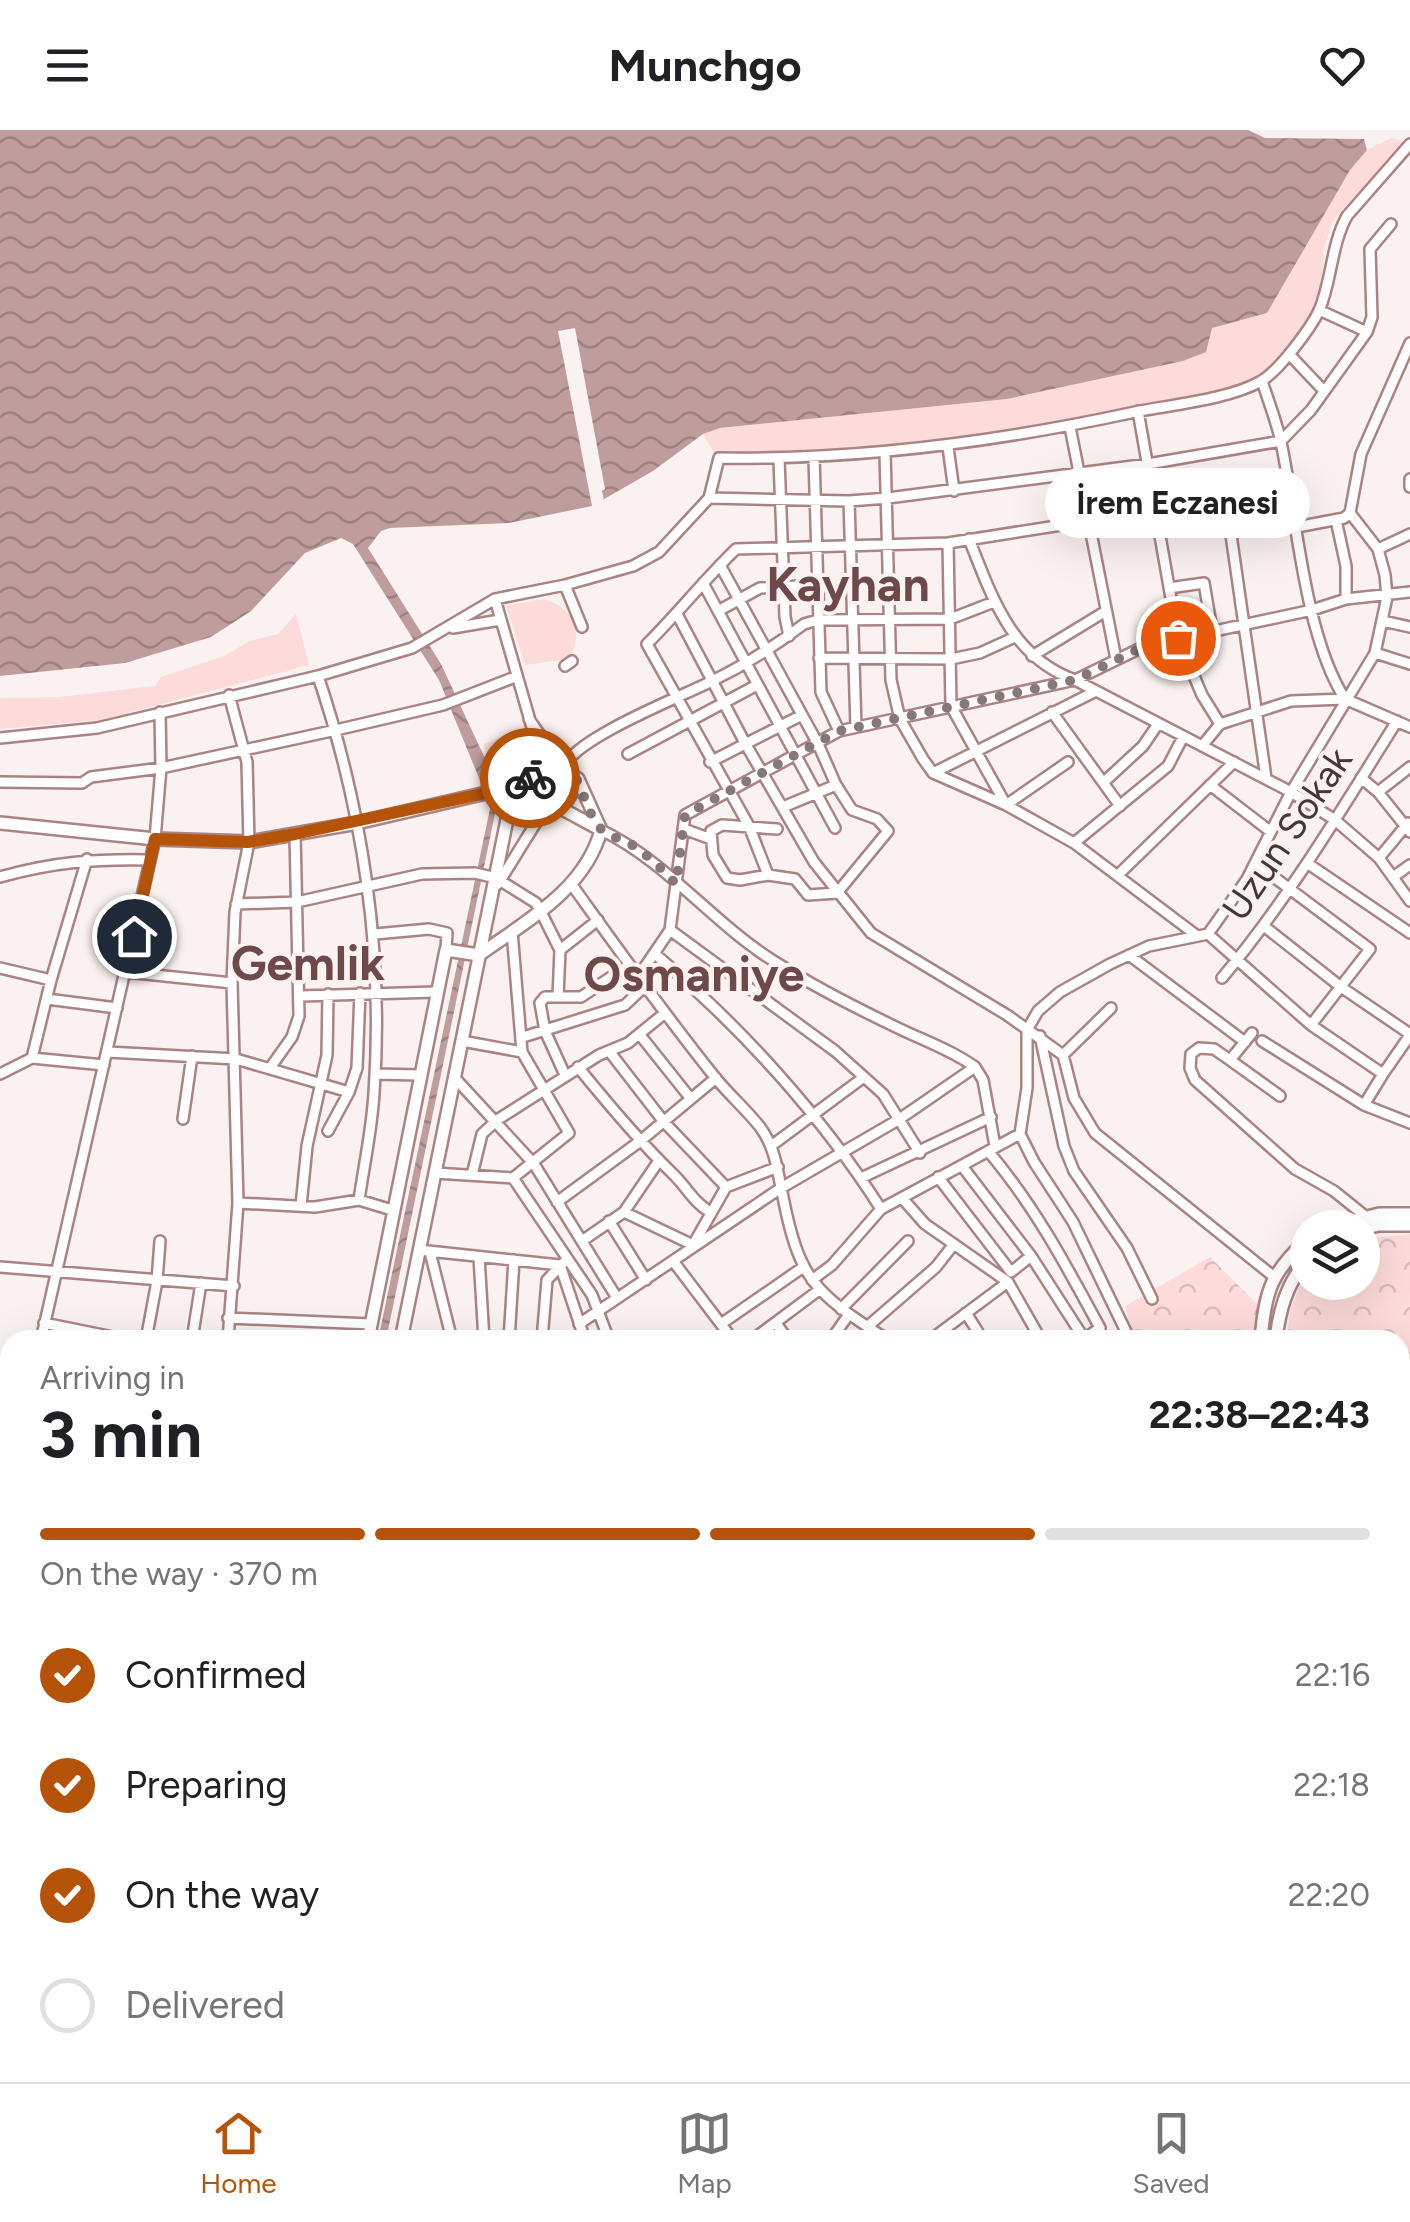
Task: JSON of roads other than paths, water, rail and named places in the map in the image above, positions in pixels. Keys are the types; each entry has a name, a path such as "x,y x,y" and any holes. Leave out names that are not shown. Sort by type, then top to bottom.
{"main road":[{"path":"547,804 567,800 572,792 572,778 563,768"},
{"path":"0,824 155,839 248,842 500,791 542,770 563,768 578,780 602,830 588,865 572,885 512,931 474,954 451,951 436,992 370,1330"},
{"path":"542,770 533,785 547,804"},
{"path":"500,791 547,804 602,830"},
{"path":"404,1330 425,1251 435,1173 491,880 500,791"},
{"path":"1380,1220 1410,1214"},
{"path":"1380,1224 1410,1225"},
{"path":"1263,1330 1273,1276 1290,1258"},
{"path":"1277,1330 1290,1285"}],"street":[{"path":"0,738 98,728 318,676 412,648 495,599 633,566 660,552 710,498 719,458 779,459 948,447 1070,428 1199,401 1262,381 1289,354 1319,310 1339,230 1347,216 1410,144"},
{"path":"710,498 888,498 1148,464 1281,440 1367,332 1372,317 1370,249 1391,224"},
{"path":"1319,310 1367,332"},
{"path":"1125,1330 1073,1222 1020,1134 1027,1088 1026,1030 1038,1012 1060,992 1149,946 1202,935 1228,910 1291,792 1375,653 1387,596 1378,549 1350,513 1361,454 1410,343"},
{"path":"1289,354 1324,390"},
{"path":"1262,381 1281,440 1312,610 1333,680 1345,699"},
{"path":"1138,412 1178,638 1202,696 1220,724"},
{"path":"1070,428 1116,659"},
{"path":"948,447 954,490"},
{"path":"885,452 890,680 900,719 934,773 1006,804 1074,843 1237,960 1311,1025 1383,1074"},
{"path":"814,457 821,692 839,731"},
{"path":"779,459 789,636"},
{"path":"1410,479 1410,486"},
{"path":"768,875 748,826 647,644 736,549 948,543 1290,488"},
{"path":"1226,500 1266,778"},
{"path":"849,501 856,727"},
{"path":"1297,527 1336,520 1350,513"},
{"path":"1336,520 1346,566 1346,599"},
{"path":"1378,549 1410,534"},
{"path":"969,539 994,602 1016,637 1051,672 1075,680 1266,778 1335,820 1378,858 1410,901"},
{"path":"948,543 950,706 1006,804"},
{"path":"720,565 818,744 836,785 852,810 877,819 888,831 836,893 808,895 795,880 768,875 727,878 713,855 710,831 715,827 748,826 778,829"},
{"path":"703,583 834,828"},
{"path":"1169,588 1204,583 1212,630"},
{"path":"565,585 582,627"},
{"path":"718,612 760,588 817,586"},
{"path":"523,1036 625,1005 670,930 685,815 839,731 1075,680 1145,646 1244,626 1346,599 1410,592"},
{"path":"495,599 542,770"},
{"path":"529,719 563,768 570,755 580,749 713,681 804,624 818,620 950,619 994,602"},
{"path":"1032,656 1106,611"},
{"path":"677,614 745,744 814,862 870,934 1007,1015 1064,1055 1074,1098 1095,1132 1273,1276"},
{"path":"446,630 500,620"},
{"path":"1383,621 1410,627"},
{"path":"820,658 951,659 980,653 1016,637"},
{"path":"1375,653 1408,663 1410,649"},
{"path":"318,676 336,730 357,823 375,934 375,1074 359,1200"},
{"path":"0,782 82,782 91,777 244,752 443,704 515,677"},
{"path":"628,754 757,685"},
{"path":"934,773 1096,691"},
{"path":"228,1330 238,1202 232,983 236,904 248,842 244,752 229,695"},
{"path":"1202,746 1220,724 1291,701 1345,699 1410,727"},
{"path":"43,1330 155,839 161,768 160,712"},
{"path":"1052,712 1120,806"},
{"path":"710,762 802,715"},
{"name":"Uzun Sokak","path":"1222,978 1291,889 1397,720"},
{"path":"1104,782 1143,746 1158,724"},
{"path":"1074,843 1168,766 1184,737"},
{"path":"500,791 532,763 534,738"},
{"path":"1006,804 1068,762"},
{"path":"1118,876 1234,762"},
{"path":"1378,792 1410,766"},
{"path":"1361,778 1408,826 1378,858"},
{"path":"782,807 836,785"},
{"path":"1210,785 1271,832"},
{"path":"491,880 547,804"},
{"path":"684,829 712,838"},
{"path":"602,830 657,864 676,884 767,957 828,995 976,1067 991,1117 992,1148 1052,1237 1100,1328 1097,1330"},
{"path":"270,1068 292,1037 301,996 295,834"},
{"path":"0,877 48,864 87,859 149,860"},
{"path":"32,1058 87,859"},
{"path":"1256,863 1370,948 1311,1025"},
{"path":"1308,863 1410,933"},
{"path":"1392,877 1410,866"},
{"path":"236,904 297,902 422,874 491,880 536,903 560,950 558,997"},
{"path":"572,885 641,982 772,1146 792,1243 802,1268 845,1312 873,1330"},
{"path":"560,950 598,920"},
{"path":"1265,927 1341,987 1410,1034 1364,1105"},
{"path":"375,934 429,929 446,933 451,951"},
{"path":"670,930 864,1076 883,1094 920,1153"},
{"path":"435,1173 513,1178 570,1133 522,1052 512,931"},
{"path":"655,954 709,1000 812,1117 882,1210"},
{"path":"1130,955 1244,1042"},
{"path":"565,1075 545,1031 540,1003 545,997 581,998 629,965"},
{"path":"0,968 51,980"},
{"path":"126,972 232,983"},
{"path":"301,996 436,992"},
{"path":"328,1131 357,1068 360,993"},
{"path":"301,1206 308,1146 327,1055 328,994"},
{"path":"47,999 117,1008"},
{"path":"1064,1055 1111,1008"},
{"path":"472,1174 482,1134 497,1120 565,1075 640,1035 666,1013"},
{"path":"1230,1060 1252,1033"},
{"path":"640,1035 691,1099"},
{"path":"1040,1036 1064,1146 1074,1170 1127,1248 1152,1299"},
{"path":"462,1041 522,1052"},
{"path":"1262,1041 1364,1105 1410,1123"},
{"path":"1280,1096 1214,1050 1199,1048 1190,1054 1195,1080 1260,1140 1295,1169 1334,1191 1352,1210"},
{"path":"609,1051 664,1122 726,1187"},
{"path":"108,1052 236,1058 349,1092"},
{"path":"184,1119 192,1056"},
{"path":"0,1074 32,1058 104,1065"},
{"path":"580,1324 781,1188 898,1120 976,1067"},
{"path":"578,1068 658,1162 674,1174 693,1202 710,1212"},
{"path":"375,1074 420,1074"},
{"path":"772,1146 864,1076"},
{"path":"454,1077 534,1164 617,1298"},
{"path":"557,1202 604,1164 640,1142 716,1078"},
{"path":"861,1178 991,1117"},
{"path":"812,1280 832,1265 882,1210 1020,1134"},
{"path":"582,1242 624,1212 658,1162"},
{"path":"962,1166 1031,1256 1078,1330"},
{"path":"693,1246 726,1187 778,1167"},
{"path":"513,1178 600,1310 606,1330"},
{"path":"938,1178 1011,1272 1031,1256"},
{"path":"902,1198 925,1224 1008,1282 1036,1330"},
{"path":"238,1202 301,1206 359,1200 392,1210"},
{"path":"624,1212 693,1246"},
{"path":"609,1221 646,1280"},
{"path":"148,1330 160,1241"},
{"path":"836,1330 845,1312 908,1241"},
{"path":"868,1327 936,1267 954,1244"},
{"path":"449,1330 425,1251 565,1262"},
{"path":"479,1256 483,1330"},
{"path":"510,1330 514,1260"},
{"path":"673,1261 726,1330"},
{"path":"565,1262 582,1330"},
{"path":"543,1330 547,1280 565,1262"},
{"path":"0,1268 234,1286"},
{"path":"721,1324 802,1268"},
{"path":"944,1330 1008,1282"},
{"path":"193,1330 200,1283"},
{"path":"766,1330 820,1290"},
{"path":"966,1313 976,1330"},
{"path":"228,1318 371,1324"},
{"path":"44,1323 79,1330"},
{"path":"776,1323 781,1330"}],"water":[{"path":"0,130 1248,130 1265,138 1364,139 1367,150 1350,170 1267,313 1212,328 1206,352 1183,361 1007,399 720,428 703,434 653,471 592,506 509,523 381,531 368,548 441,664 495,780 483,788 439,680 353,544 341,538 305,553 251,611 211,637 125,663 0,676"},
{"path":"491,804 497,804 388,1330 380,1330"}],"place":[{"name":"İrem Eczanesi","path":"1178,638"}],"district":[{"name":"Kayhan","path":"848,584"},
{"name":"Gemlik","path":"308,963"},
{"name":"Osmaniye","path":"694,974"}]}
